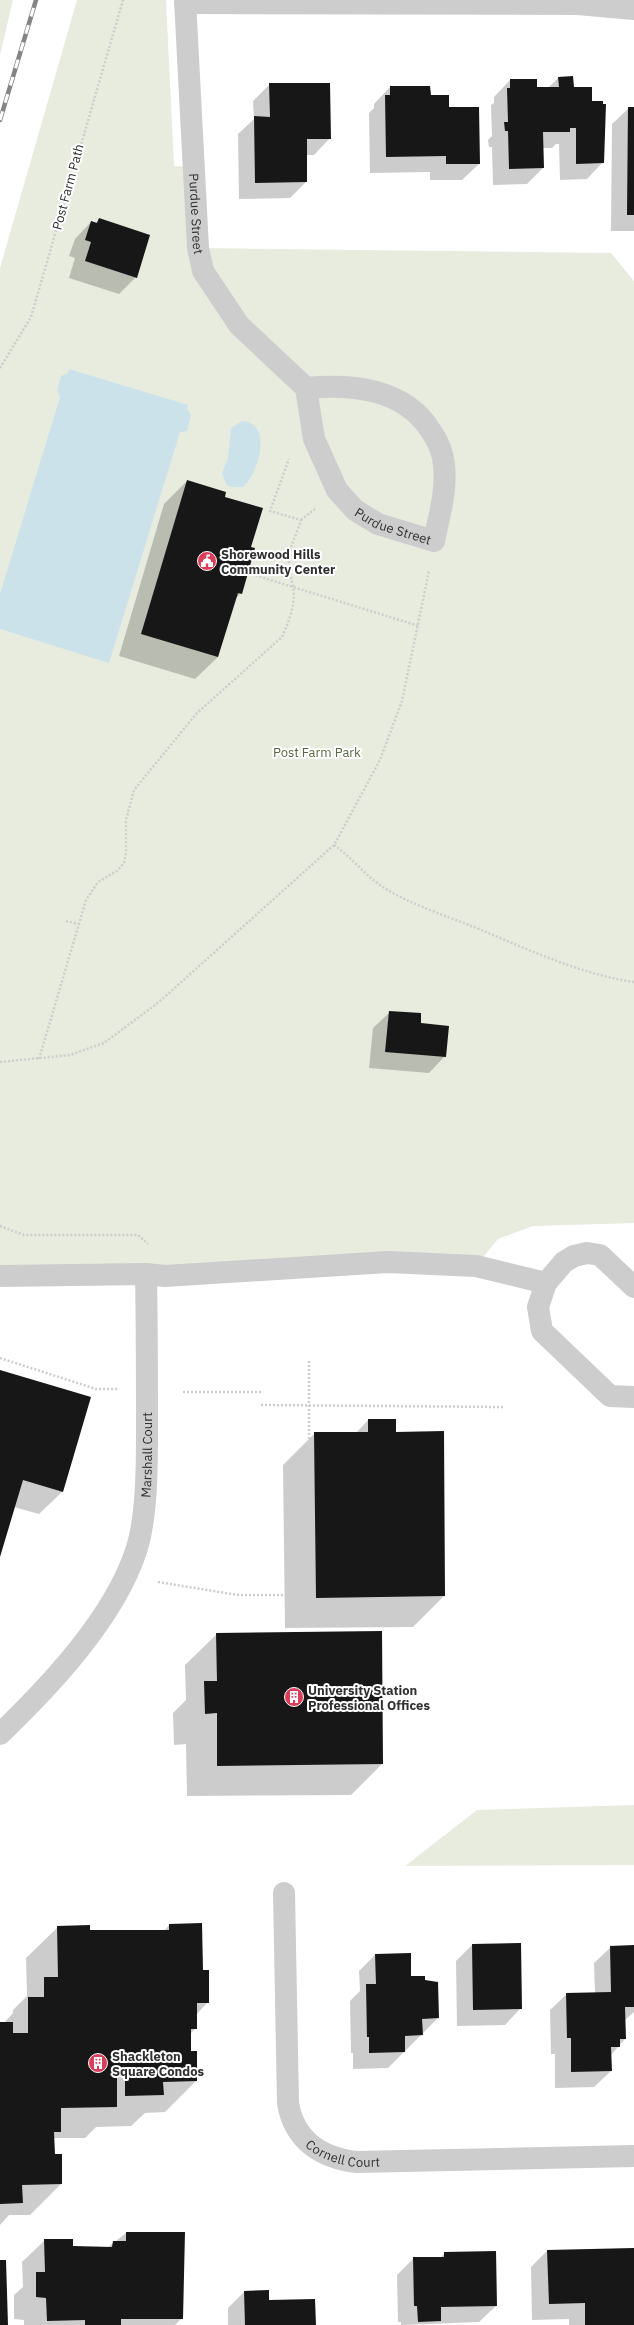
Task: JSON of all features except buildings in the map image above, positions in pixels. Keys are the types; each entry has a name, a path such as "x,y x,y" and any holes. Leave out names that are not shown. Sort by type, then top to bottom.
{"street":[{"path":"185,1 578,4 634,9"},
{"name":"Purdue Street","path":"185,1 198,248 203,271 240,325 306,388 314,439 337,490 355,510 378,524 434,541 441,507 444,466 435,438 427,425 404,404 377,392 348,386 306,388"},
{"path":"634,1287 600,1255 587,1253 574,1256 564,1262 546,1282 538,1307 542,1331 610,1396 634,1397"},
{"path":"0,1276 146,1274 165,1276 388,1262 476,1266 546,1282"},
{"name":"Marshall Court","path":"0,1734 48,1686 93,1629 121,1587 136,1550 147,1472 146,1274"},
{"name":"Cornell Court","path":"284,1893 288,2103 295,2127 310,2144 329,2155 357,2162 634,2156"}],"path":[{"name":"Post Farm Path","path":"0,368 31,317 123,0"},
{"path":"39,1060 79,924 91,889 124,863 126,853 126,820 134,790 197,713 282,637 294,603 294,587 289,569 289,553 301,520 270,511 279,485"},
{"path":"0,1062 39,1060 70,1055 104,1044 159,1002 334,845 380,760 402,701 419,626 434,541"},
{"path":"248,573 419,626"},
{"path":"334,845 350,856 379,885 434,912 575,967 613,979 634,982"},
{"path":"66,921 79,924"},
{"path":"0,1226 24,1235 138,1234 149,1246"},
{"path":"0,1358 96,1389 117,1389"},
{"path":"158,1582 238,1595 309,1595 309,1361"},
{"path":"184,1392 261,1392"},
{"path":"261,1405 504,1407"}],"green space":[{"path":"0,0 13,0 0,55"},
{"name":"Post Farm Park","path":"77,0 166,0 174,166 193,167 198,248 611,253 634,281 634,1223 533,1226 498,1239 476,1266 0,1276 0,268"},
{"path":"634,1805 634,1865 405,1866 477,1810"}],"water":[{"path":"69,369 188,405 187,409 191,415 187,431 180,432 109,663 0,629 0,594 60,397 57,390 61,376 68,373"},
{"path":"242,421 252,424 258,430 260,450 258,461 249,481 243,487 231,487 226,484 222,473 228,458 231,428"}],"railway":[{"path":"0,120 36,0"}],"place":[{"name":"Shorewood Hills Community Center","path":"207,561"},
{"name":"University Station Professional Offices","path":"294,1697"},
{"name":"Shackleton Square Condos","path":"98,2063"}]}
